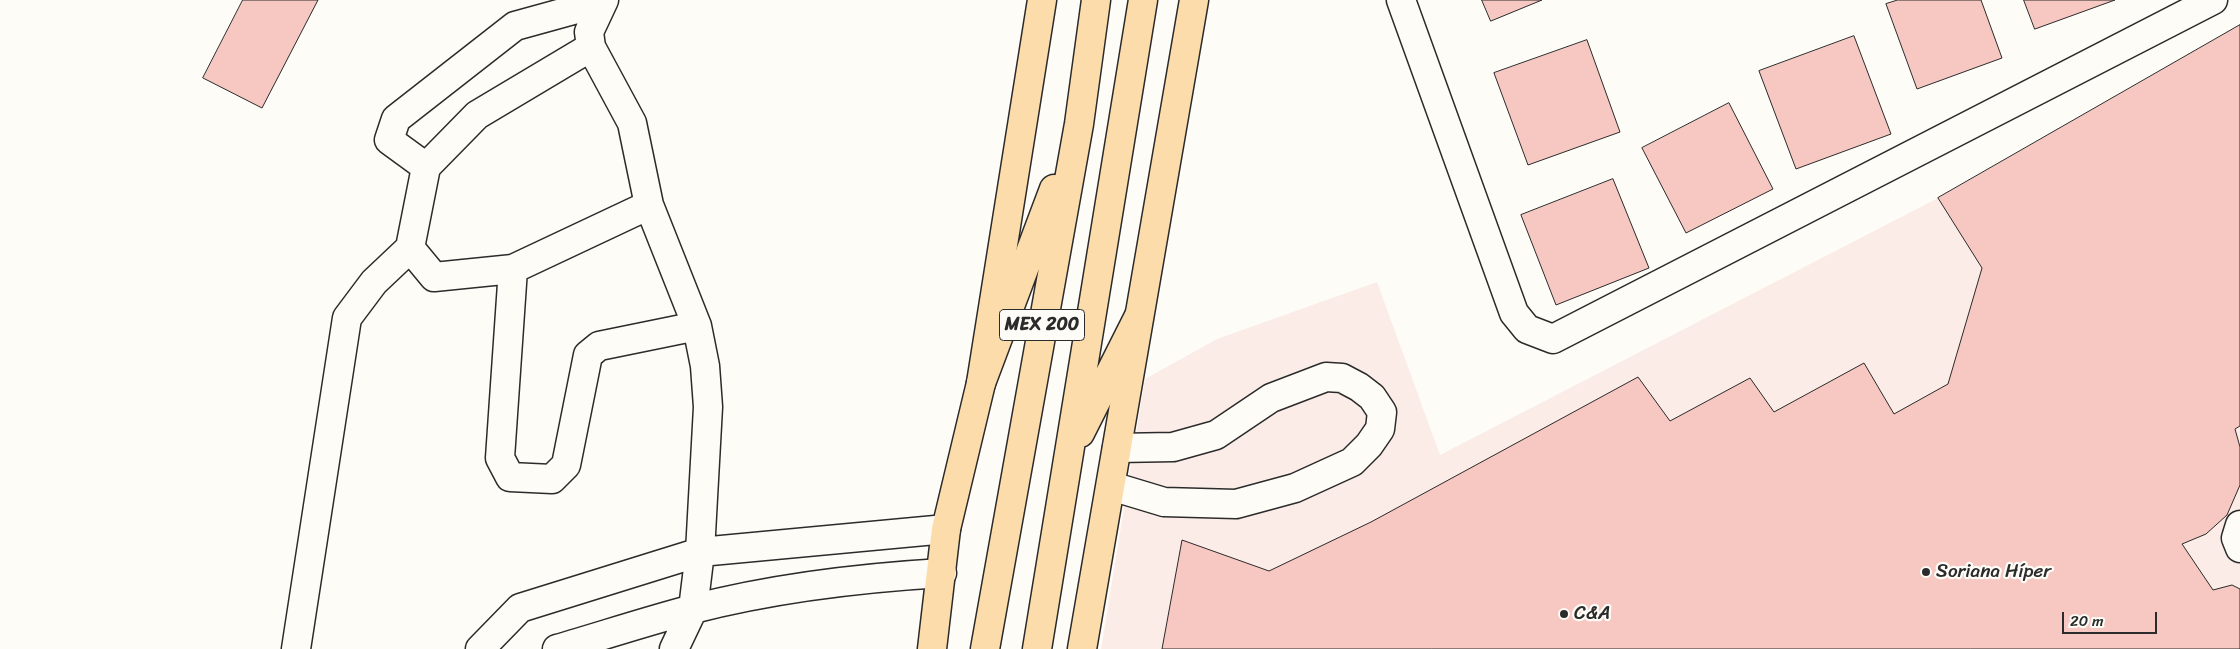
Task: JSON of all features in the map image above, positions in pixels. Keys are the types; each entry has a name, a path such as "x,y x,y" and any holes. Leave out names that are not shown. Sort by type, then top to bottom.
{"main road":[{"path":"932,649 946,529 981,383 1042,0"},
{"name":"MEX 200","path":"986,649 1079,124 1096,0"},
{"name":"MEX 200","path":"1037,649 1142,0"},
{"path":"1082,649 1194,0"},
{"path":"981,383 1079,124"},
{"path":"1068,456 1139,316"}],"lane":[{"path":"1401,0 1514,313 1527,329 1552,339 2213,0"},
{"path":"603,1 589,32 591,48 632,123 649,205 697,326 705,366 708,407 700,552 693,609 674,649"},
{"path":"426,167 389,140 396,119 514,26 603,1"},
{"path":"296,649 347,318 374,282 410,248 426,167 477,115 591,48"},
{"path":"410,248 434,276 512,270 649,205"},
{"path":"512,270 500,458 510,478 552,479 566,465 588,355 599,346 697,326"},
{"path":"1111,486 1164,502 1236,504 1295,488 1352,462 1369,445 1380,429 1382,412 1372,397 1359,387 1342,378 1326,377 1270,398 1216,435 1174,447 1117,448"},
{"path":"2240,525 2236,538 2240,548"},
{"path":"480,649 520,608 700,552 946,529"},
{"path":"557,649 693,609 797,588 888,576 942,573"}],"shaded area":[{"path":"2240,25 2240,649 1101,649 1145,379 1217,339 1377,282 1440,455 1938,198"}],"building":[{"path":"243,0 318,0 262,108 203,78"},
{"path":"1482,0 1542,0 1491,21"},
{"path":"1898,0 1981,0 2002,58 1917,89 1886,4"},
{"path":"2024,0 2115,0 2035,29"},
{"path":"2240,25 2240,426 2235,429 2240,447 2240,485 2227,515 2206,534 2182,544 2213,590 2232,585 2240,589 2240,649 1162,649 1182,540 1269,571 1371,522 1638,377 1670,421 1750,378 1774,412 1864,363 1894,414 1948,384 1982,268 1938,198"},
{"path":"1854,36 1891,134 1796,169 1759,71"},
{"path":"1587,40 1620,132 1528,165 1494,73"},
{"path":"1729,103 1773,189 1686,233 1642,148"},
{"path":"1613,179 1649,268 1556,305 1521,215"}],"place":[{"name":"Soriana Híper","path":"1926,572"},
{"name":"C&A","path":"1564,614"}]}
